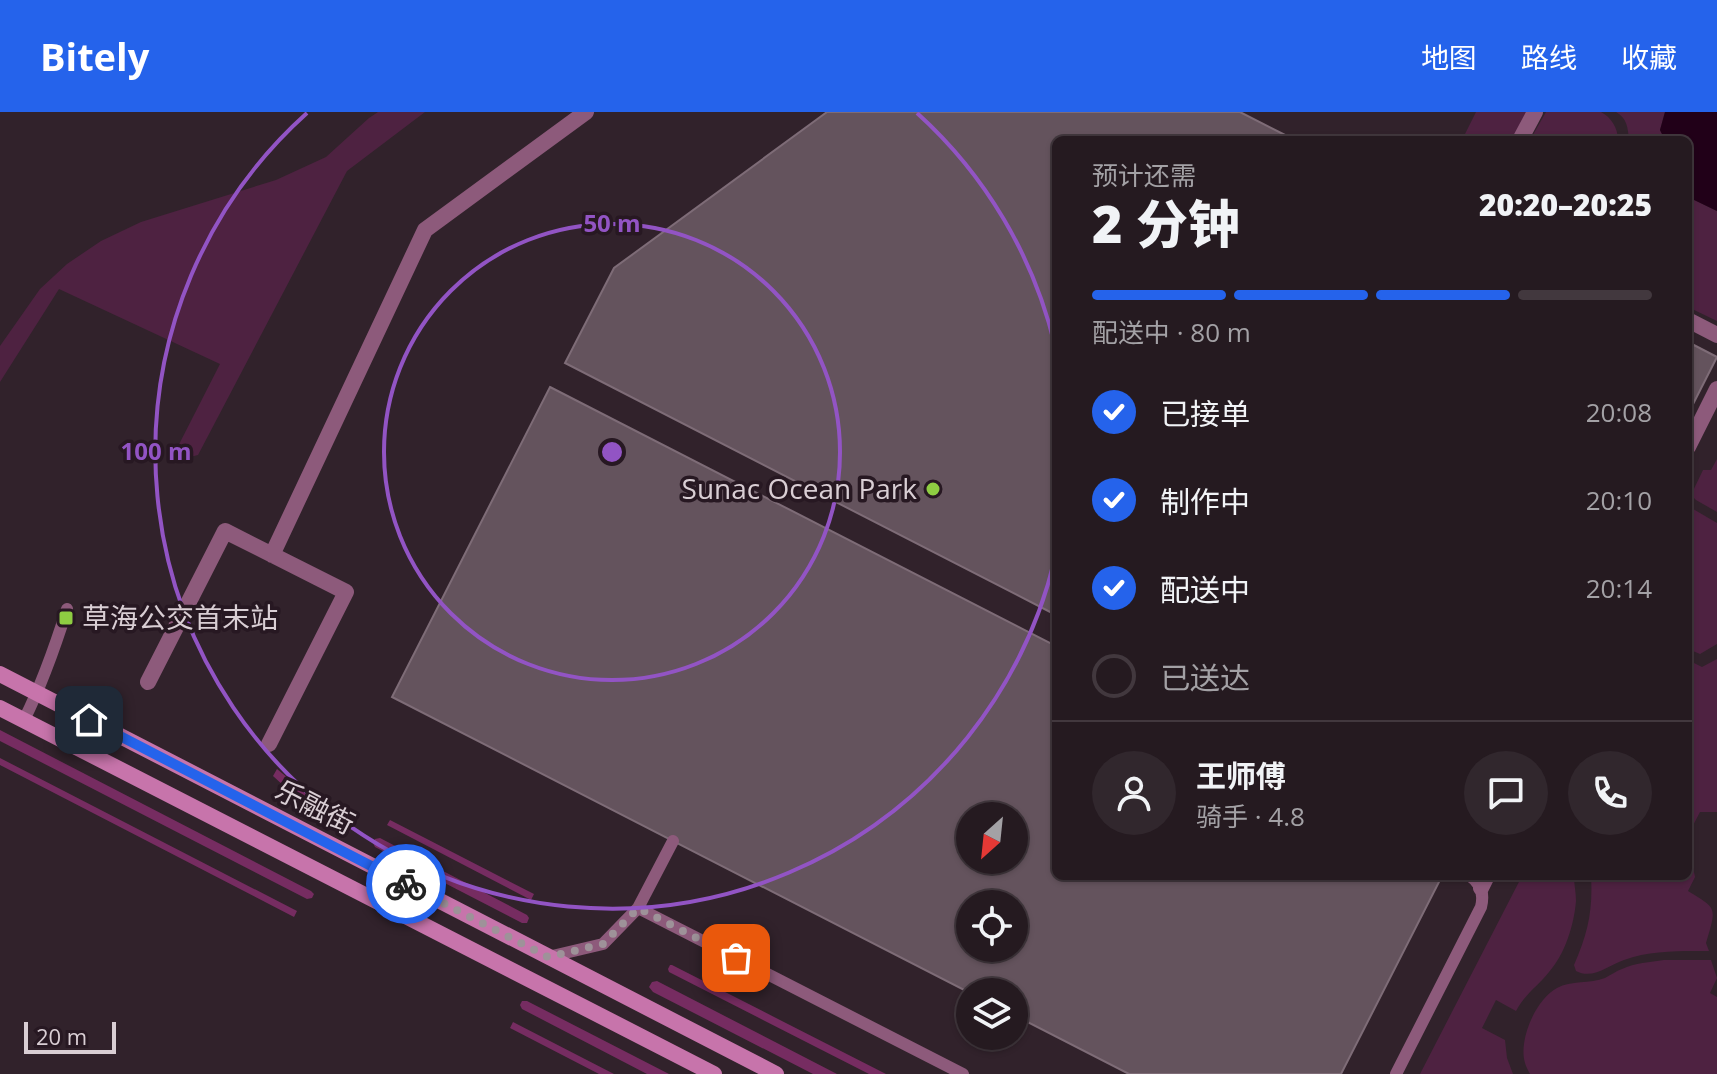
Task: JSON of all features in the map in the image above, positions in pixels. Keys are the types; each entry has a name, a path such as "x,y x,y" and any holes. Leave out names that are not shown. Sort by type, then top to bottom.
{"street":[{"path":"272,555 425,230 586,112"},
{"path":"1522,136 1535,112"},
{"path":"1692,322 1717,335"},
{"path":"1692,439 1717,389"},
{"path":"148,682 225,531 346,592 269,744"},
{"name":"乐融街","path":"0,674 776,1074"},
{"name":"乐融街","path":"0,708 714,1074"}],"lane":[{"path":"24,720 53,654 67,609"},
{"path":"548,957 603,944 638,908 673,841"},
{"path":"1396,1074 1481,907 1483,898 1479,880"},
{"path":"638,908 963,1074"}],"shaded area":[{"path":"378,112 425,112 347,171 198,455 170,462 220,364 59,289 0,382 0,346 40,289 67,264 101,241 141,222 276,180 326,157"},
{"path":"1476,112 1527,112 1514,136 1464,136"},
{"path":"1546,112 1601,112 1613,123 1618,136 1532,136"},
{"path":"1616,112 1665,112 1660,130 1663,136 1628,136 1625,120"},
{"path":"1665,112 1717,112 1717,211 1692,199 1692,136 1663,136 1660,130"},
{"path":"1692,199 1717,211 1717,321 1692,309"},
{"path":"1717,459 1717,512 1692,496 1703,470 1711,470"},
{"path":"1692,508 1717,523 1717,644 1700,654 1692,651"},
{"path":"1717,659 1717,812 1700,812 1692,827 1692,662 1702,667"},
{"path":"0,730 311,891 314,894 312,898 307,899 0,741"},
{"path":"0,758 297,911 294,917 0,765"},
{"path":"277,769 324,808 350,822 349,832 318,817 273,776"},
{"path":"390,820 534,894 531,900 387,825"},
{"path":"380,838 527,915 527,923 375,847 375,839"},
{"path":"1692,862 1695,877 1688,891 1705,902 1713,915 1706,943 1709,951 1655,953 1624,960 1595,973 1576,971 1574,965 1586,932 1591,880 1692,880"},
{"path":"1520,880 1574,880 1573,920 1560,957 1516,1011 1496,1000 1482,1028 1505,1040 1513,1074 1420,1074"},
{"path":"1664,960 1711,960 1717,978 1710,993 1717,997 1717,1074 1530,1074 1525,1064 1524,1043 1530,1021 1549,993 1562,986 1605,978 1632,965"},
{"path":"670,965 886,1074 869,1074 669,972"},
{"path":"657,981 837,1074 813,1074 653,992 649,987"},
{"path":"522,1001 669,1074 647,1074 522,1009"},
{"path":"513,1022 614,1074 599,1074 510,1028"}],"building":[{"name":"Sunac Ocean Park","path":"827,112 1240,112 1287,136 1052,136 1052,613 565,363 614,268"},
{"path":"1692,344 1717,357 1692,406"},
{"path":"550,387 1052,644 1052,880 1440,880 1341,1074 1129,1074 1028,1022 1028,978 956,978 956,986 392,697"}],"way so far":[{"path":"406,884 548,957 603,944 638,908 736,958"}],"place":[{"name":"Sunac Ocean Park","path":"933,489"},
{"name":"草海公交首末站","path":"66,618"}],"route":[{"path":"89,720 406,884"}]}
